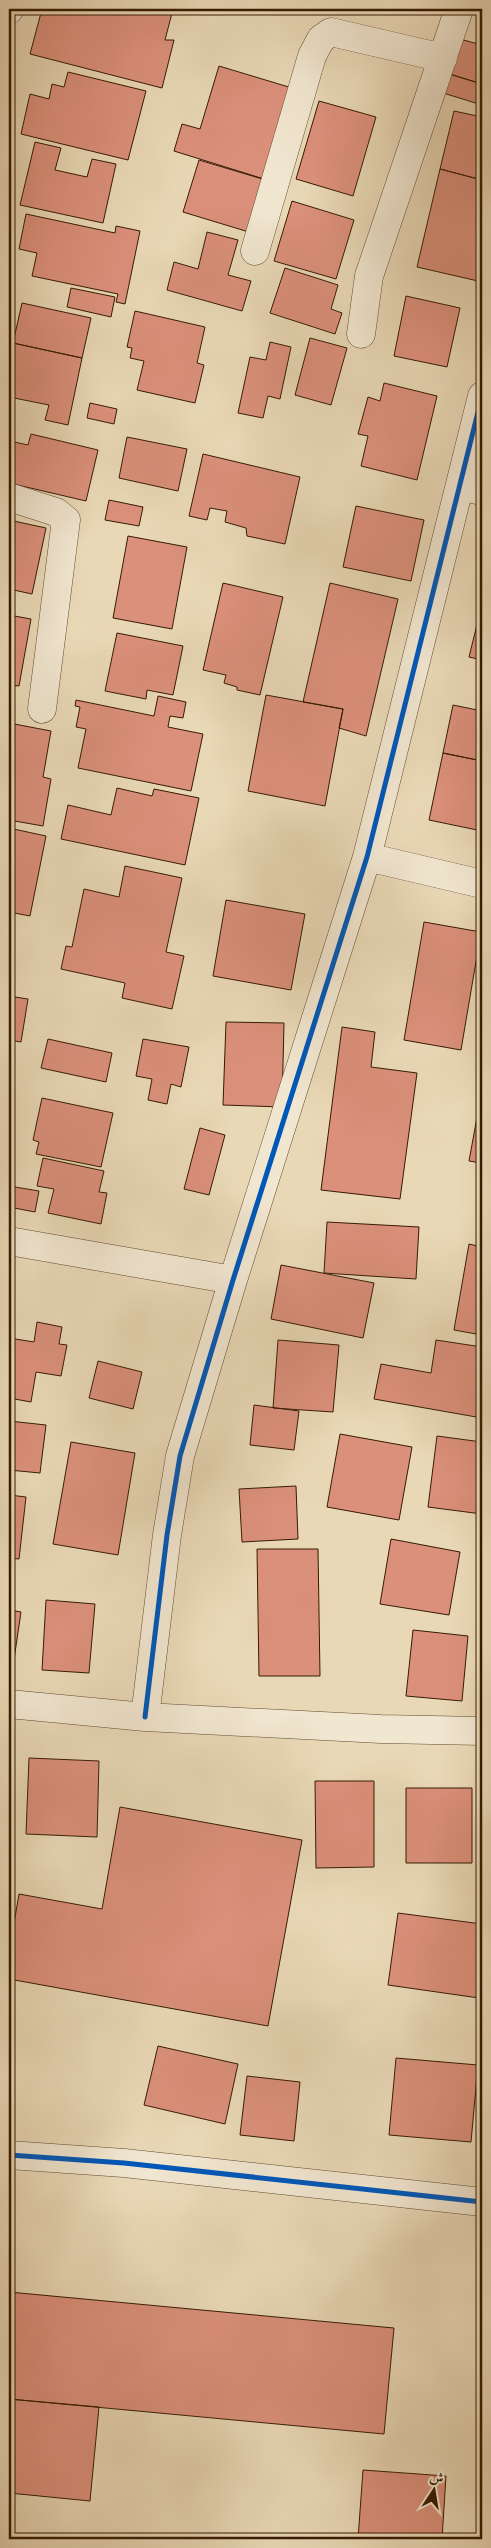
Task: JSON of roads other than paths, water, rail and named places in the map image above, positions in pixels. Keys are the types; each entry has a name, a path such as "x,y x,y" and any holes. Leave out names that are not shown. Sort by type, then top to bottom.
{"street":[{"path":"361,334 369,276 460,9"},
{"path":"255,251 312,56 321,39 331,32 443,58"},
{"path":"145,1716 166,1535 180,1456 233,1280 367,856 471,489 482,396"},
{"path":"9,497 56,512 66,520 42,709"},
{"path":"367,856 482,884"},
{"path":"9,1241 233,1280"},
{"path":"9,1704 145,1716 381,1729 482,1731"},
{"path":"9,2155 124,2163 482,2202"}]}
